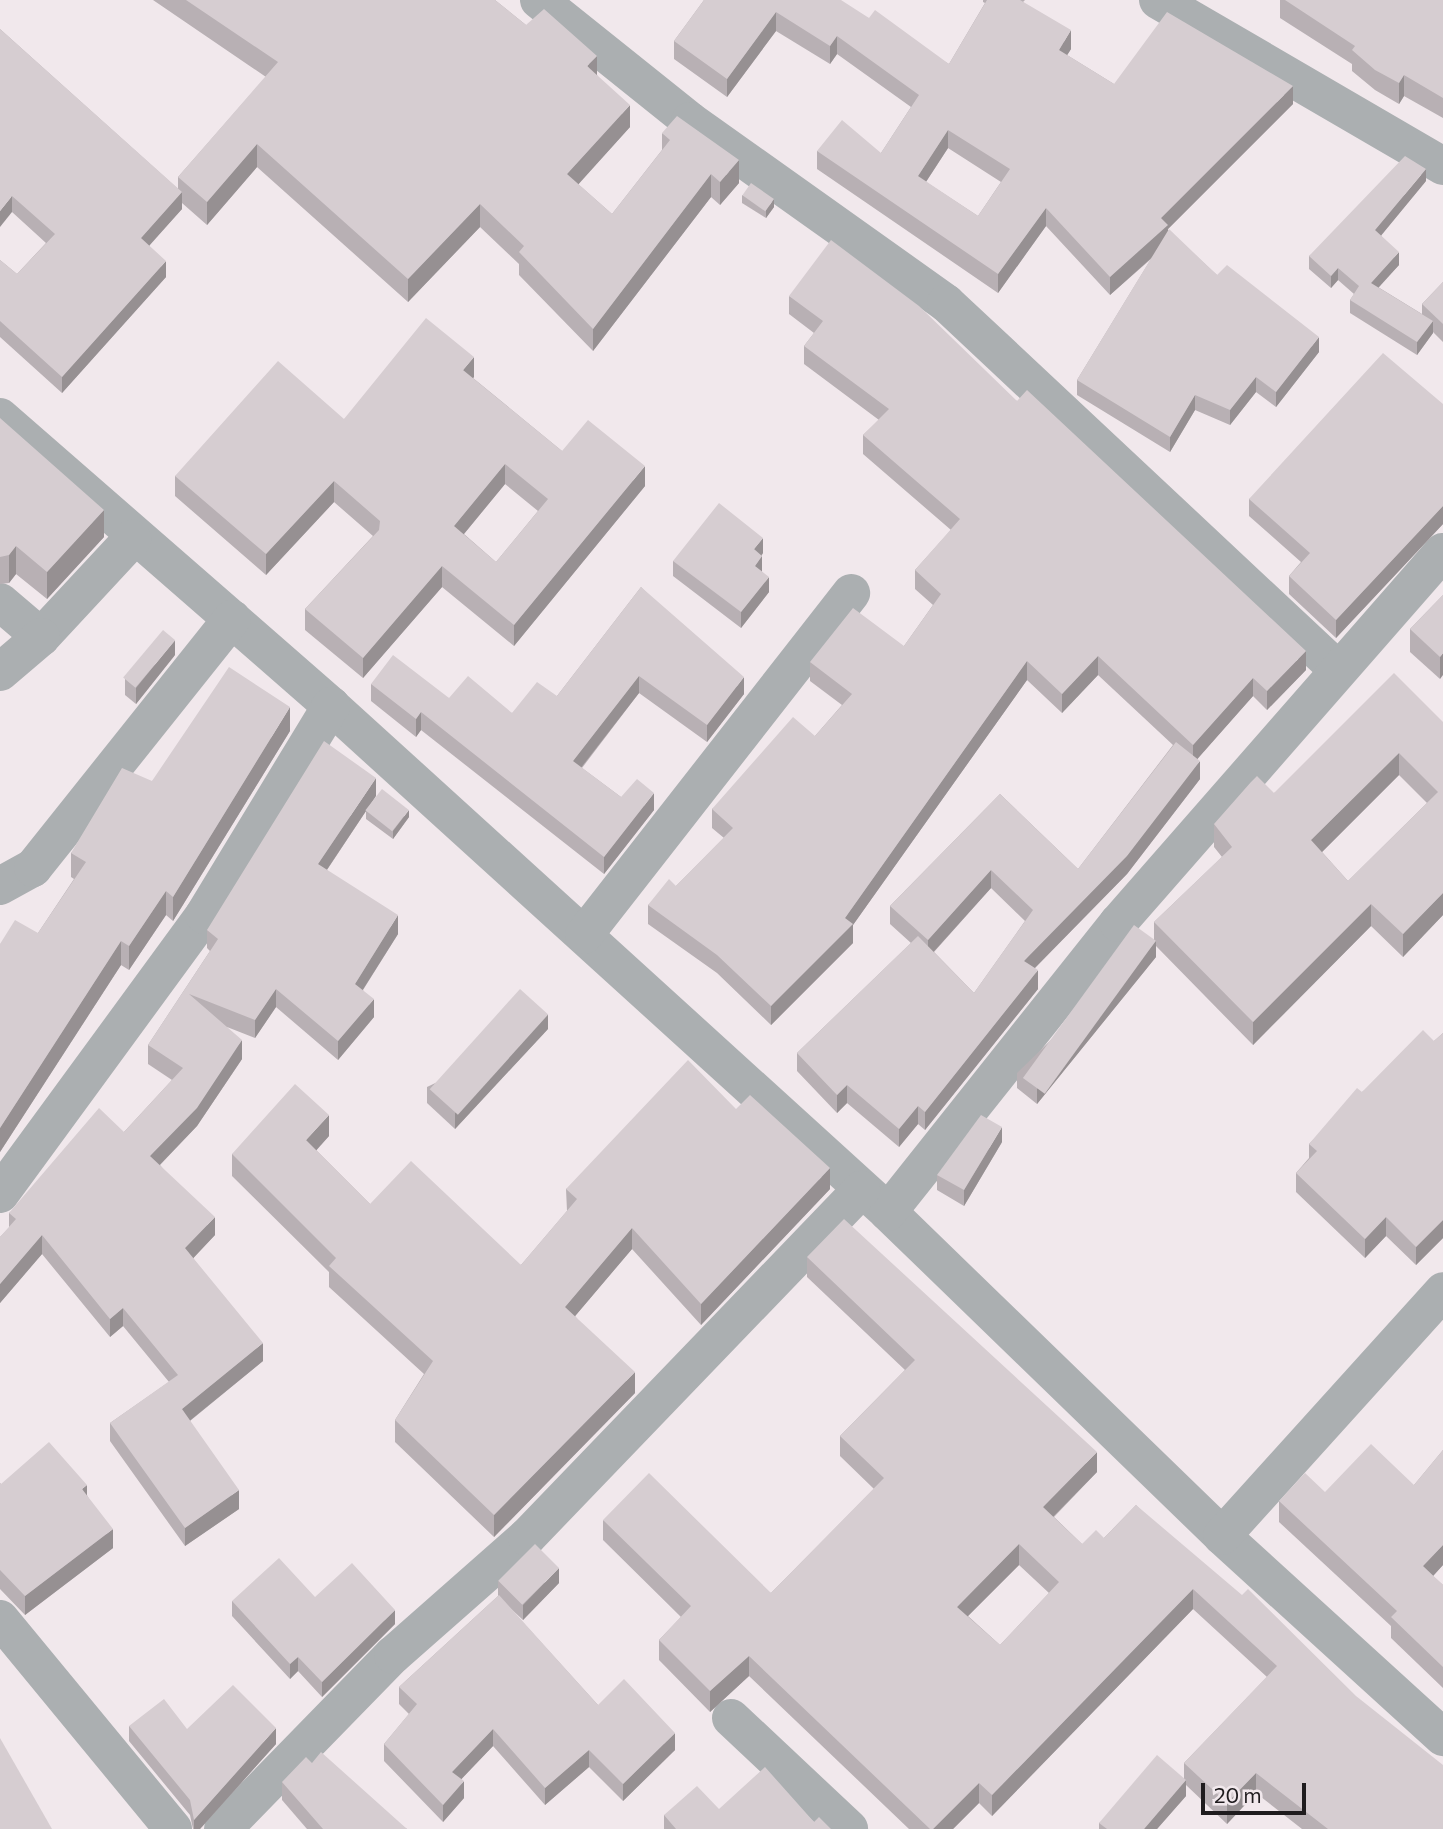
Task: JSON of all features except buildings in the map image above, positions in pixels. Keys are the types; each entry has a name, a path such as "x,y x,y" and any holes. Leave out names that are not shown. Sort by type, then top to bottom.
{"street":[{"path":"539,0 690,121 946,303 1338,670"},
{"path":"1158,0 1443,166"},
{"path":"0,418 132,538 232,619 331,706 584,935 875,1201 1222,1536 1443,1737"},
{"path":"0,672 41,637 132,538"},
{"path":"223,1829 393,1656 527,1537 875,1201 1443,552"},
{"path":"584,935 851,593"},
{"path":"0,603 41,637"},
{"path":"0,886 33,868 232,619"},
{"path":"0,1194 204,915 331,706"},
{"path":"1222,1536 1443,1291"},
{"path":"0,1619 173,1829"},
{"path":"731,1717 849,1829"}]}
